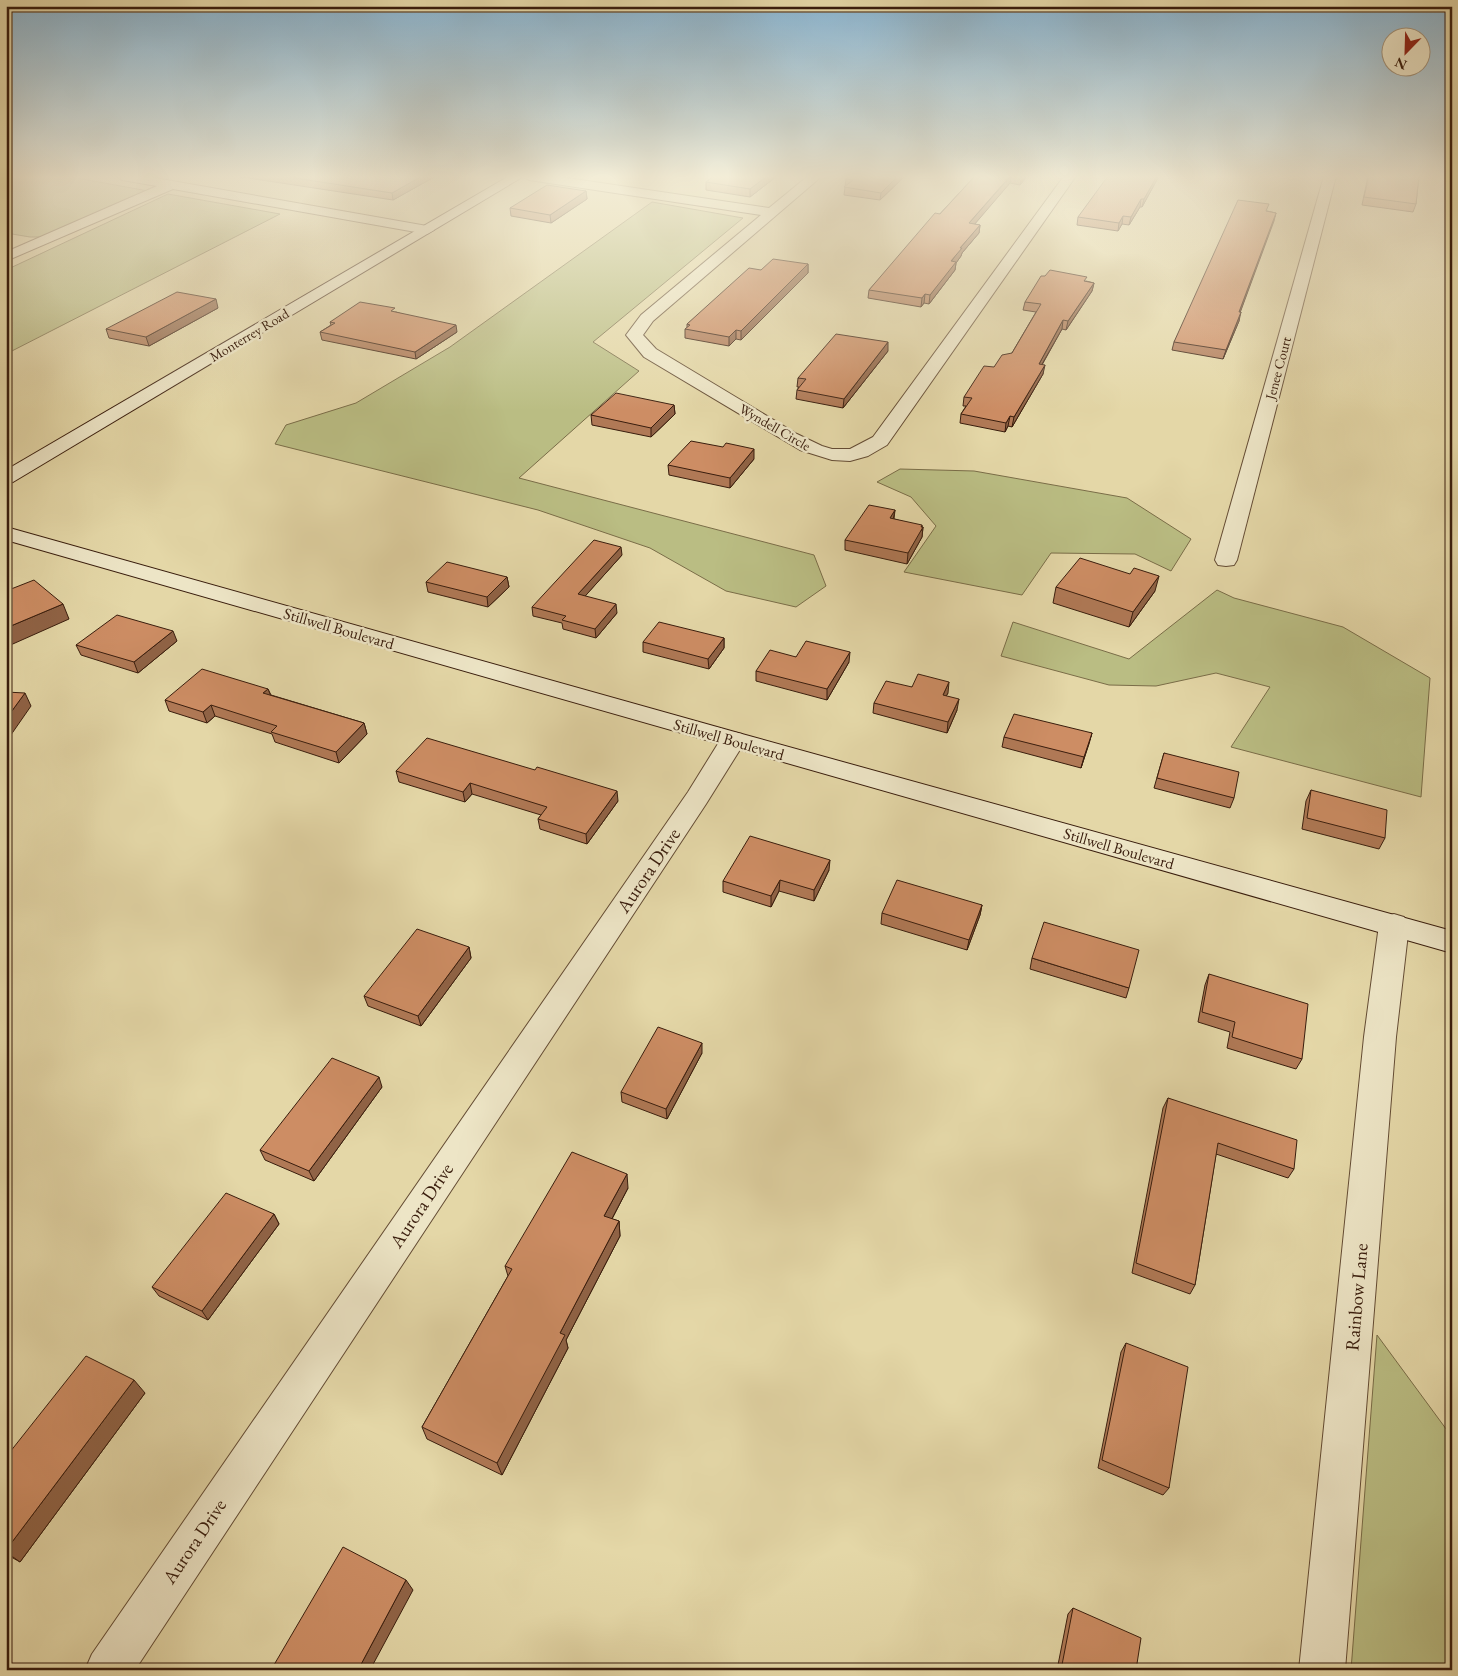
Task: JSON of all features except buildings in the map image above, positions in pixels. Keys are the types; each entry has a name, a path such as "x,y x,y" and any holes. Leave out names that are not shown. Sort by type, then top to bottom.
{"street":[{"name":"Monterrey Road","path":"6,478 386,254"},
{"name":"Wyndell Circle","path":"724,254 648,318 634,335 650,353 808,448 825,454 843,455 861,453 880,441 1014,254"},
{"name":"Jenee Court","path":"1226,560 1309,254"},
{"name":"Stillwell Boulevard","path":"6,533 1452,942"},
{"name":"Aurora Drive","path":"108,1670 697,798 733,740"},
{"name":"Rainbow Lane","path":"1322,1670 1380,1037 1394,925"}],"green space":[{"path":"40,254 201,254 6,354 6,270"},
{"path":"579,254 699,254 593,342 639,371 519,478 814,555 826,586 796,607 726,591 650,548 538,510 275,444 286,425 356,403 450,347"},
{"path":"900,469 974,471 1127,498 1191,539 1171,571 1135,554 1051,553 1022,595 904,572 936,526 911,497 877,482"},
{"path":"1217,590 1234,598 1343,627 1430,678 1421,797 1231,747 1270,687 1216,673 1156,686 1109,685 1001,656 1013,622 1129,659"},
{"path":"1377,1335 1452,1437 1452,1670 1351,1670"}]}
